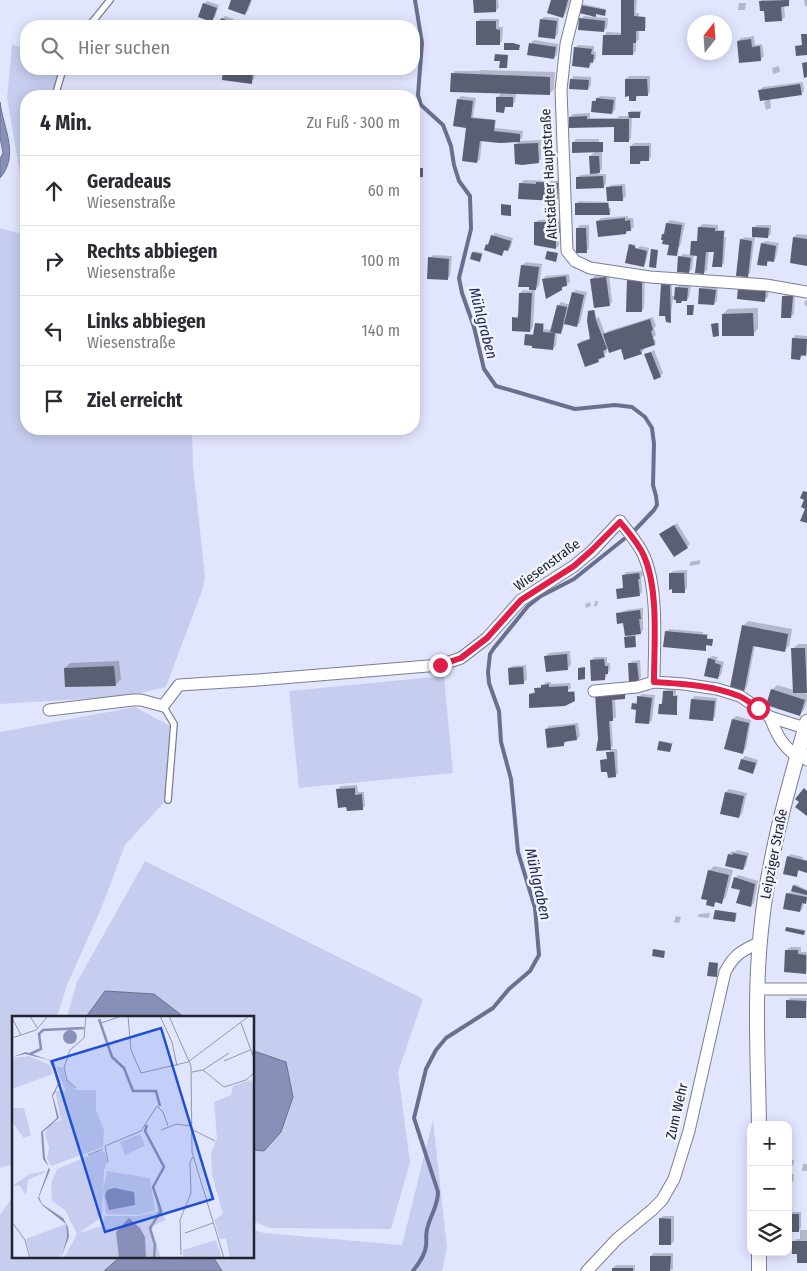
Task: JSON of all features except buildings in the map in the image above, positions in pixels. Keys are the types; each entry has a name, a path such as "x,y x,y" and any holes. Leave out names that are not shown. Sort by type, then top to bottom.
{"street":[{"name":"Altstädter Hauptstraße","path":"577,0 566,44 561,90 567,242 568,251 575,261 590,268 650,277 766,285 807,292"},
{"name":"Wiesenstraße","path":"163,706 179,685 440,665 461,658 487,638 521,600 574,566 620,522 644,555 651,576 654,596 654,682"},
{"path":"594,691 637,687 654,682 717,689 740,696 770,717 806,725"},
{"path":"49,710 133,700 141,700 163,706"},
{"path":"770,717 776,731 797,753"},
{"name":"Leipziger Straße","path":"759,1121 758,990 764,907 774,850 797,753 806,725"},
{"name":"Zum Wehr","path":"587,1271 617,1239 652,1210 669,1190 689,1130 725,972 731,960 738,953 760,942"},
{"path":"758,990 807,990"},
{"path":"759,1256 759,1271"}],"lane":[{"path":"94,20 110,0"},
{"path":"58,90 61,75"},
{"path":"163,706 174,724 168,800"}],"shaded area":[{"path":"12,44 20,47 20,75 59,75 54,90 20,90 20,173 7,98"},
{"path":"0,102 10,151 6,169 0,178 0,159 3,153 0,137"},
{"path":"0,228 20,233 20,435 192,435 193,466 205,577 203,588 166,687 129,696 0,704"},
{"path":"444,676 453,773 299,788 289,691"},
{"path":"135,707 170,726 166,800 125,845 101,909 67,985 57,1016 12,1016 12,1164 0,1168 0,732"},
{"path":"145,861 423,999 398,1072 410,1162 391,1229 270,1228 255,1222 255,1016 67,1016 77,982"},
{"path":"105,991 154,994 183,1016 87,1016"},
{"path":"255,1051 286,1062 293,1097 281,1132 264,1151 255,1150"},
{"path":"433,1120 447,1248 442,1271 0,1271 0,1215 12,1198 12,1258 255,1258 255,1230 264,1233 402,1245"},
{"path":"119,1258 214,1258 222,1271 104,1271"}],"waterway":[{"name":"Mühlgraben","path":"415,0 418,20"},
{"name":"Mühlgraben","path":"420,31 422,43 420,69"},
{"name":"Mühlgraben","path":"418,90 420,75"},
{"name":"Mühlgraben","path":"420,102 421,105 443,125 451,146 459,181 470,196 471,229 459,278 484,369 496,386 575,409 615,405 632,407 645,417 652,428 654,444 653,485 657,505 635,530"},
{"name":"Mühlgraben","path":"413,1271 424,1253 427,1229 438,1197 414,1118 426,1069 436,1050 446,1038 493,1008 509,989 530,971 539,955 535,908 518,852 511,779 501,742 499,711 489,683 490,654 528,606 541,596 574,579 624,539"}],"route":[{"path":"440,665 461,658 487,638 521,600 574,566 620,522 644,555 651,576 654,596 654,682 717,689 740,696 758,708"}]}
